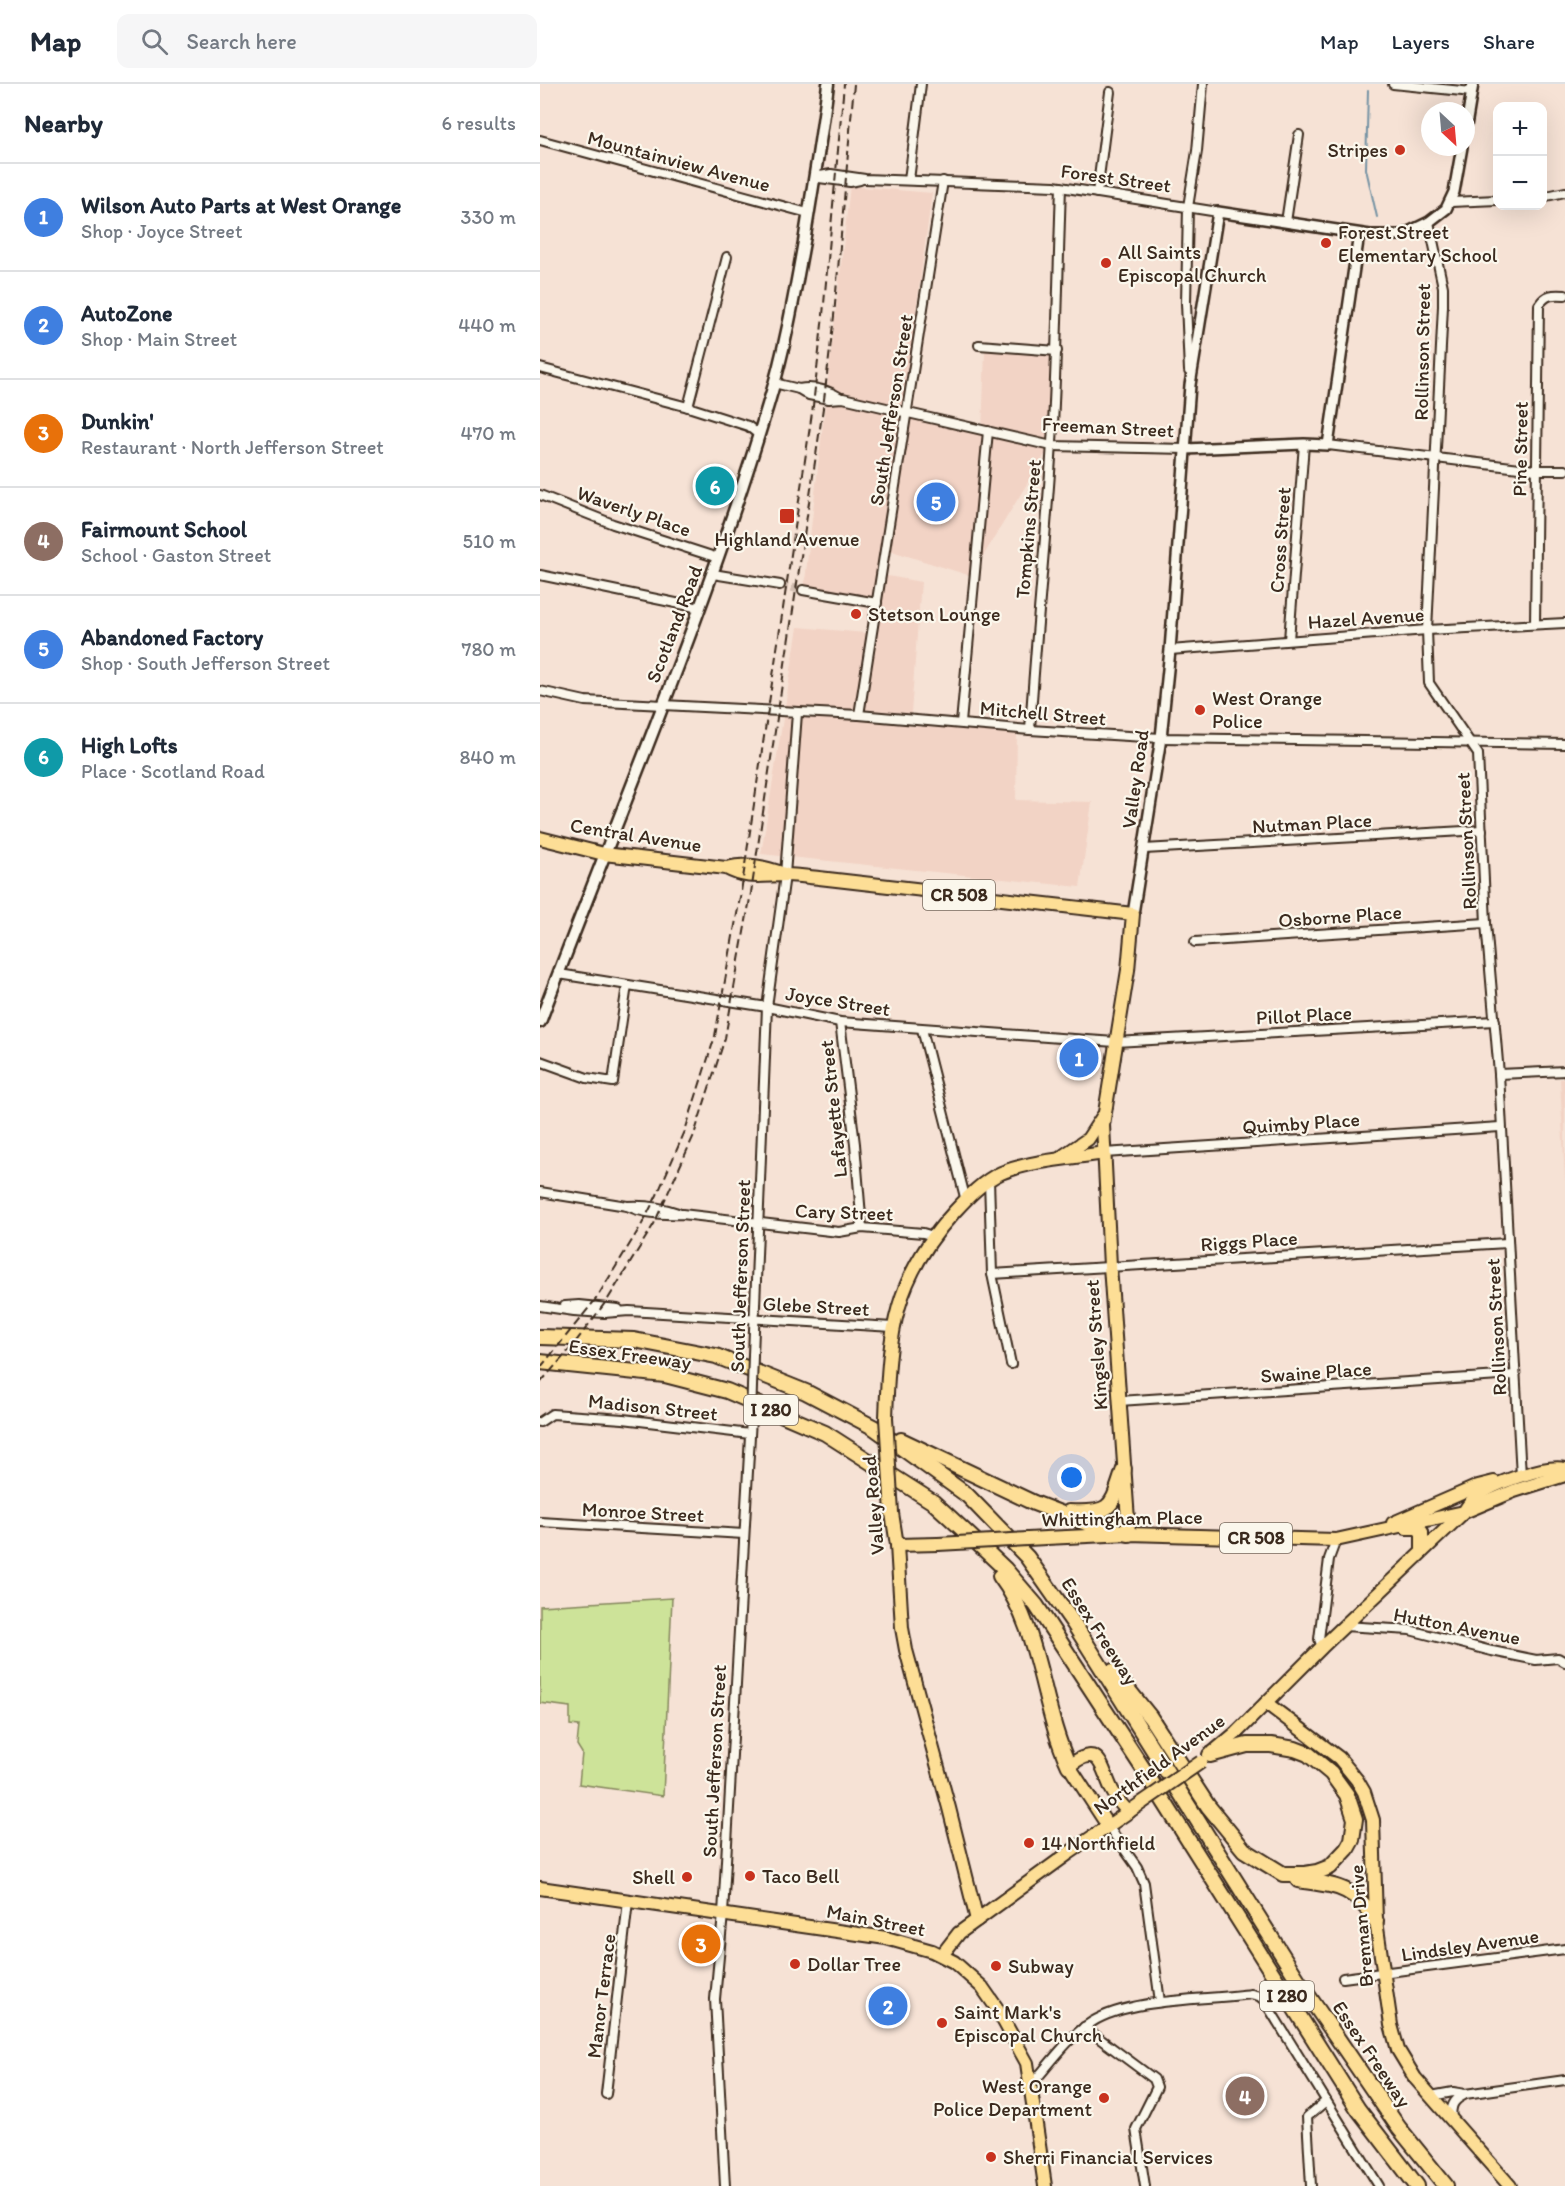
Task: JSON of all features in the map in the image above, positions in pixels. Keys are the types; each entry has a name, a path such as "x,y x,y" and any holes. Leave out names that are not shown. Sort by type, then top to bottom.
{"highway":[{"name":"Essex Freeway","path":"540,1336 634,1340 716,1356 806,1392 873,1427 967,1495 1027,1557 1074,1624 1303,1988 1399,2128 1446,2186"},
{"name":"Essex Freeway","path":"540,1362 664,1375 727,1391 825,1432 933,1502 970,1536 1005,1569 1036,1605 1144,1770 1358,2109 1414,2183"},
{"path":"873,1427 1055,1512 1129,1534"},
{"path":"1055,1512 1103,1511 1113,1502 1124,1469"},
{"path":"970,1536 1010,1589 1017,1605 1040,1670 1052,1723 1069,1766"},
{"path":"1074,1624 1150,1717 1208,1806 1244,1850 1294,1879 1344,1888 1360,1899 1377,1921"},
{"path":"1205,1759 1247,1745 1271,1745 1295,1749 1320,1762 1339,1782 1347,1795 1355,1820 1354,1831 1347,1849 1341,1858 1330,1867 1317,1872 1283,1874"}],"main road":[{"name":"Scotland Road","path":"540,1021 713,574 759,434 790,316 815,177 828,84"},
{"name":"Central Avenue","path":"540,838 604,854 726,868 738,875 765,878 785,875 1133,914"},
{"name":"Valley Road","path":"976,1920 949,1808 906,1650 892,1513 886,1418 893,1327 908,1278 933,1236 989,1180 1004,1172 1056,1160 1104,1153 1105,1113 1128,970 1133,914"},
{"name":"Valley Road","path":"1056,1160 1088,1139 1105,1113"},
{"name":"Kingsley Street","path":"1104,1153 1129,1534"},
{"name":"Northfield Avenue","path":"942,1955 959,1933 976,1920 1205,1759 1236,1732 1464,1512 1476,1497 1521,1476 1557,1467 1565,1469"},
{"name":"Northfield Avenue","path":"1464,1512 1514,1491 1565,1475"},
{"name":"Whittingham Place","path":"1381,1529 1417,1511 1479,1486 1521,1476"},
{"name":"Whittingham Place","path":"897,1545 1129,1534 1336,1540 1464,1512"},
{"path":"1381,1529 1417,1528 1423,1535 1422,1551"},
{"name":"Brennan Drive","path":"1266,1703 1339,1758 1364,1792 1373,1820 1377,1921 1390,2025 1398,2050 1407,2067 1510,2186"},
{"path":"1108,1826 1069,1766 1079,1759 1093,1757 1103,1764 1112,1791 1129,1812"},
{"name":"Main Street","path":"540,1888 886,1938 942,1955 960,1967 982,1987 1028,2063 1045,2186"}],"street":[{"path":"909,180 921,84"},
{"path":"1190,385 1186,303 1188,207 1197,151 1203,84"},
{"path":"1393,84 1472,88"},
{"path":"1097,193 1110,92"},
{"path":"1286,222 1299,135"},
{"name":"Mountainview Avenue","path":"540,140 808,213"},
{"path":"1460,156 1451,202 1493,200"},
{"name":"Forest Street","path":"815,177 850,182 865,178 1061,187 1359,234 1386,236 1402,235 1429,222 1446,209 1451,202"},
{"name":"South Jefferson Street","path":"860,715 943,182"},
{"name":"Tompkins Street","path":"1030,730 1052,446 1061,187"},
{"path":"1547,196 1565,192"},
{"name":"Valley Road","path":"1133,914 1161,738 1190,385 1218,212"},
{"name":"Rollinson Street","path":"1429,222 1443,287 1427,630 1429,683 1478,754 1486,924 1499,1074 1500,1127 1521,1476"},
{"path":"1359,234 1328,445 1536,470 1565,470"},
{"path":"688,407 727,257"},
{"name":"Pine Street","path":"1535,624 1539,304 1544,297 1552,294 1565,295"},
{"path":"980,345 1057,351"},
{"path":"540,368 688,407 748,426 759,434"},
{"name":"Freeman Street","path":"774,383 799,389 810,387 831,391 843,398 1052,446 1186,449 1328,445"},
{"path":"961,723 988,431"},
{"name":"Cross Street","path":"1288,640 1304,444"},
{"name":"Waverly Place","path":"540,495 613,524 718,558"},
{"path":"713,574 780,585"},
{"path":"540,575 700,608"},
{"path":"803,590 877,603"},
{"name":"Hazel Avenue","path":"1170,650 1427,630 1565,623"},
{"name":"Mitchell Street","path":"540,691 585,701 860,715 1030,730 1161,738 1565,744"},
{"name":"South Jefferson Street","path":"725,2186 715,1999 723,1914 751,1418 753,1319 767,1007 785,875 797,713"},
{"name":"Nutman Place","path":"1144,849 1482,830"},
{"name":"Osborne Place","path":"1195,942 1486,924"},
{"name":"Joyce Street","path":"559,974 767,1007 840,1022 1115,1042"},
{"path":"540,1061 587,1078 613,1082 627,985"},
{"name":"Pillot Place","path":"1115,1042 1495,1021"},
{"name":"Lafayette Street","path":"840,1022 855,1144 862,1228"},
{"path":"922,1029 966,1201"},
{"path":"1499,1074 1565,1071"},
{"name":"Quimby Place","path":"1104,1153 1500,1127"},
{"path":"989,1180 992,1274 1011,1364"},
{"name":"Cary Street","path":"540,1192 627,1206 641,1205 682,1214 758,1224 839,1232 862,1228 923,1233 933,1236"},
{"name":"Riggs Place","path":"992,1274 1508,1243"},
{"name":"Glebe Street","path":"540,1306 604,1313 628,1311 893,1327"},
{"name":"Swaine Place","path":"1119,1401 1515,1375"},
{"name":"Madison Street","path":"540,1422 552,1414 623,1419 750,1434"},
{"name":"Monroe Street","path":"540,1522 744,1534"},
{"path":"1322,1647 1319,1639 1329,1558 1336,1540"},
{"name":"Hutton Avenue","path":"1344,1626 1410,1630 1492,1651 1536,1659 1558,1658 1564,1662"},
{"path":"1108,1826 1137,1867 1144,1883 1160,2002"},
{"name":"Manor Terrace","path":"606,2094 628,1901"},
{"name":"Lindsley Avenue","path":"1343,1978 1565,1949"},
{"path":"1030,2085 1084,2027 1102,2016 1160,2002 1248,1994 1259,1996 1264,2000 1379,2186"},
{"path":"1084,2027 1154,2079 1156,2087 1136,2129 1145,2186"},
{"path":"1452,2121 1453,2104 1458,2097 1465,2094 1565,2080"},
{"path":"1431,2096 1453,2092 1465,2094"},
{"path":"1311,2186 1307,2117 1326,2101"}],"shaded area":[{"path":"850,186 932,193 902,414 982,433 985,350 1052,354 1047,451 971,576 882,548 877,574 921,582 910,726 1017,733 1016,800 1092,802 1080,887 761,854 798,627 866,633 870,601 804,590"},
{"path":"1560,1079 1565,1079 1565,1181"}],"green space":[{"path":"672,1598 663,1796 579,1784 582,1753 577,1745 579,1726 570,1725 570,1707 540,1703 540,1606"}],"waterway":[{"path":"1368,90 1366,169 1377,217"}],"tunnel":[{"path":"780,585 803,590"}],"railway":[{"path":"540,1368 596,1299 642,1224 685,1131 715,1036 741,892 813,406 844,84"},
{"path":"540,1383 571,1348 608,1299 654,1224 694,1135 725,1038 751,893 823,408 834,316 854,84"}],"place":[{"name":"Stripes","path":"1400,150"},
{"name":"Forest Street Elementary School","path":"1326,243"},
{"name":"All Saints Episcopal Church","path":"1106,263"},
{"name":"High Lofts","path":"715,486"},
{"name":"Abandoned Factory","path":"936,502"},
{"name":"Highland Avenue","path":"787,516"},
{"name":"Stetson Lounge","path":"856,614"},
{"name":"West Orange Police","path":"1200,710"},
{"name":"Wilson Auto Parts at West Orange","path":"1079,1058"},
{"name":"14 Northfield","path":"1029,1843"},
{"name":"Taco Bell","path":"750,1876"},
{"name":"Shell","path":"687,1877"},
{"name":"Dunkin'","path":"701,1944"},
{"name":"Dollar Tree","path":"795,1964"},
{"name":"Subway","path":"996,1966"},
{"name":"AutoZone","path":"888,2006"},
{"name":"Saint Mark's Episcopal Church","path":"942,2023"},
{"name":"Fairmount School","path":"1245,2096"},
{"name":"West Orange Police Department","path":"1104,2098"},
{"name":"Sherri Financial Services","path":"991,2157"}]}
